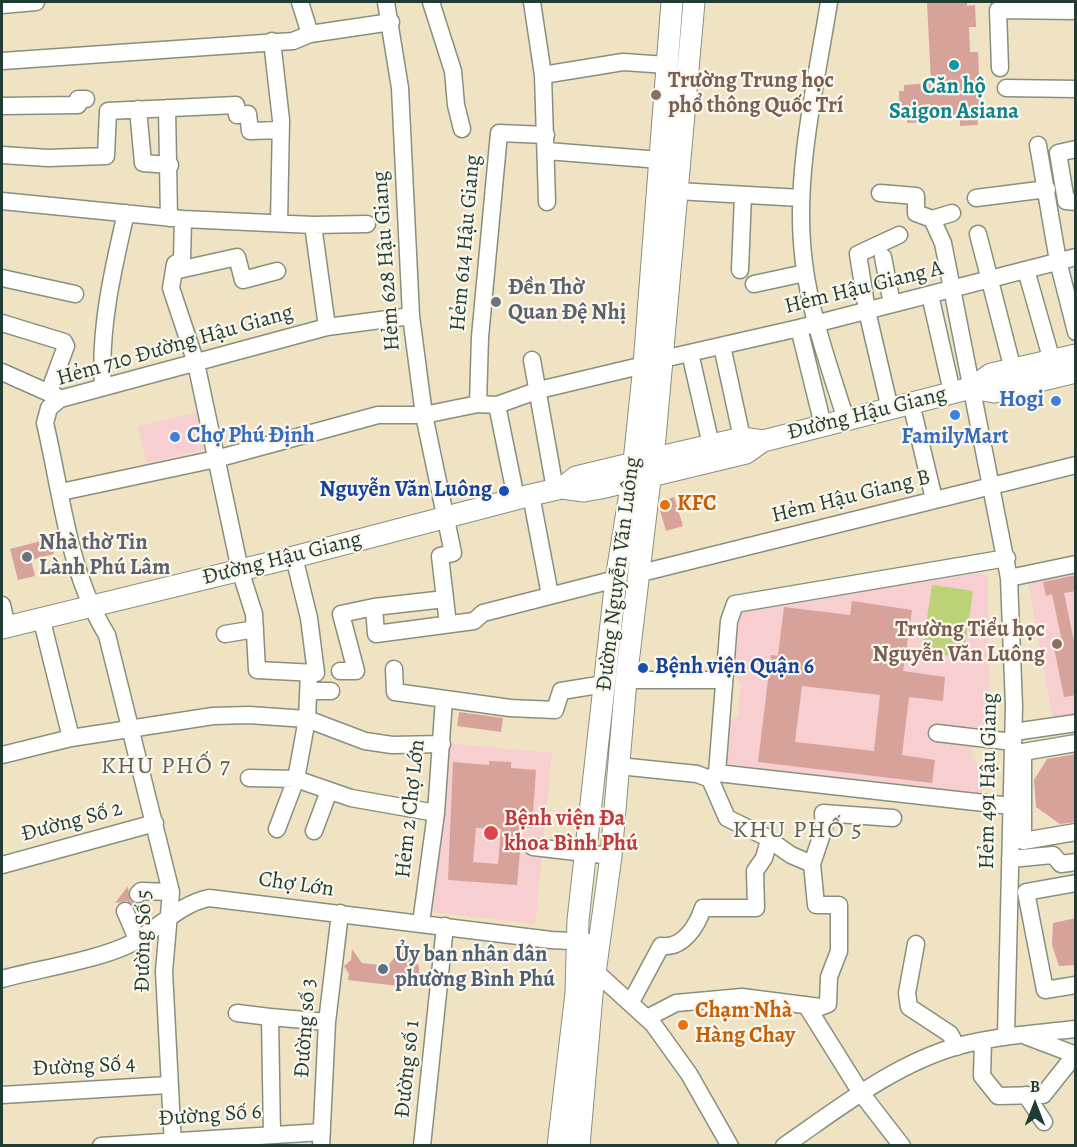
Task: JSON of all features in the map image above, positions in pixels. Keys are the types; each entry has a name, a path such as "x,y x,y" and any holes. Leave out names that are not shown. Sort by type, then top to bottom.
{"main road":[{"name":"Đường Nguyễn Văn Luông","path":"653,362 660,160 672,2"},
{"name":"Đường Nguyễn Văn Luông","path":"579,1146 592,995 597,973 611,856 637,574 642,469 653,362 677,191 694,2"},
{"name":"Đường Hậu Giang","path":"642,469 711,445 753,440 846,420 962,390 991,374 1076,355"},
{"name":"Đường Hậu Giang","path":"962,390 994,392 1076,372"},
{"name":"Đường Hậu Giang","path":"4,627 294,557 558,488 576,477 746,453 753,440"},
{"name":"Đường Nguyễn Văn Luông","path":"558,1146 576,993 577,942 616,579 642,469"}],"street":[{"path":"2,5 36,2"},
{"path":"300,2 310,34"},
{"name":"Hẻm 628 Hậu Giang","path":"386,2 400,88 411,316 424,415 453,553 440,556 445,599"},
{"path":"431,2 453,71 456,105 462,129"},
{"path":"532,2 543,75 547,202"},
{"path":"829,2 801,198 805,273 816,323 846,420"},
{"path":"1000,68 998,10 1076,11"},
{"path":"2,61 293,41 310,34 391,22"},
{"path":"272,41 280,130 279,223"},
{"path":"543,75 623,62 667,65"},
{"path":"1006,88 1076,89"},
{"path":"2,106 78,105 78,99 86,99"},
{"path":"2,155 48,158 106,156 108,111 236,105 237,115 248,114 250,131 280,130"},
{"path":"168,108 170,165 182,260 175,264 171,288 196,363 240,570 254,614 257,670 316,673 309,618 294,557"},
{"path":"138,109 143,163 170,165"},
{"name":"Hẻm 614 Hậu Giang","path":"478,404 480,337 499,133 546,143"},
{"path":"546,143 660,160"},
{"path":"1038,145 1038,158 1047,189 1058,261 1076,332"},
{"path":"1076,149 1058,153 1066,201 1076,202"},
{"path":"976,198 1047,189"},
{"path":"677,191 801,198"},
{"path":"880,194 916,196 916,213 932,219 952,213"},
{"path":"740,270 743,195"},
{"path":"2,201 176,218 313,225 367,224"},
{"path":"103,387 101,357 117,250 126,213"},
{"path":"932,219 944,243 962,390"},
{"path":"313,225 327,327"},
{"path":"978,234 1013,370"},
{"path":"890,409 867,311 858,254 899,235"},
{"path":"174,271 237,257 243,280 277,271"},
{"path":"883,257 892,304"},
{"name":"Hẻm Hậu Giang A","path":"497,405 539,390 799,328 1076,257"},
{"path":"1026,270 1052,361"},
{"path":"754,284 805,273"},
{"path":"2,278 75,294"},
{"path":"930,294 962,390"},
{"name":"Hẻm 710 Đường Hậu Giang","path":"89,606 74,559 45,423 55,395 103,387 327,327 411,316"},
{"path":"2,323 64,342 66,346 55,395 2,372"},
{"path":"799,328 824,425"},
{"path":"722,345 753,440"},
{"path":"690,353 711,445"},
{"path":"531,360 558,488"},
{"name":"Hẻm 491 Hậu Giang","path":"962,390 993,487 1007,558 1013,627 1010,859 1012,1035"},
{"path":"910,403 934,499"},
{"path":"61,492 216,459 378,415 424,415 478,404 497,405 550,595"},
{"name":"Hẻm Hậu Giang B","path":"637,574 1076,465"},
{"path":"812,864 791,855 728,818 713,776 729,621 735,604 1007,558"},
{"path":"1009,578 1076,564"},
{"path":"374,607 376,634 474,621 483,613 616,579"},
{"path":"340,672 356,671 341,614 374,607 445,599 448,624"},
{"path":"2,605 4,627"},
{"name":"Đường Số 5","path":"89,606 107,635 171,892 164,971 168,1085 173,1143"},
{"path":"41,617 70,738"},
{"path":"225,634 255,629"},
{"path":"394,669 395,692 510,708 555,710 561,691 605,684"},
{"path":"277,829 296,779 307,719 309,673"},
{"path":"626,680 723,680"},
{"path":"309,691 331,691"},
{"name":"Hẻm 2 Chợ Lớn","path":"421,923 435,813 444,699"},
{"path":"2,755 70,738 213,716 249,715 307,719 365,741 392,745 442,744"},
{"path":"938,733 1013,737 1076,723"},
{"path":"1076,743 1023,752 1023,841 1076,832"},
{"path":"619,766 1011,806"},
{"path":"249,778 296,779 351,798 435,813"},
{"path":"314,831 329,791"},
{"path":"647,1018 676,1003 742,998 820,1007 828,1004 829,976 839,951 839,904 816,905 812,864 824,828 823,813 892,818"},
{"name":"Đường Số 2","path":"2,865 155,823"},
{"path":"631,1002 661,946 670,947 678,944 698,923 703,908 756,908 755,871 764,858 769,840"},
{"path":"1053,855 1058,844 1076,843"},
{"path":"533,847 586,855 611,856"},
{"path":"1010,859 1053,855"},
{"path":"1053,855 1061,864 1076,862"},
{"path":"1076,883 1026,892 1045,990 1076,985"},
{"path":"138,894 141,891 171,892"},
{"name":"Chợ Lớn","path":"2,979 118,949 192,903 209,898 601,943"},
{"path":"125,911 137,939"},
{"name":"Đường số 3","path":"321,1139 327,1022 340,913"},
{"name":"Đường số 1","path":"422,1146 445,926"},
{"path":"916,944 907,993 909,1007 950,1035 957,1047"},
{"path":"597,973 647,1018 689,1074 730,1146"},
{"path":"806,1005 861,1093 902,1146"},
{"path":"237,1013 327,1022"},
{"path":"270,1017 272,1135"},
{"path":"784,1146 861,1093 912,1063 957,1047 983,1041 1012,1035 1076,1029"},
{"path":"983,1041 982,1076 998,1096 1043,1095 1075,1055 1012,1035"},
{"name":"Đường Số 4","path":"2,1095 168,1085"},
{"path":"1026,1095 1044,1122"},
{"name":"Đường Số 6","path":"101,1146 272,1135 321,1139"}],"shaded area":[{"name":"Chợ Phú Định","path":"203,411 212,448 147,463 138,426"},
{"name":"Trường Tiểu học Nguyễn Văn Luông","path":"1075,561 1075,718 1053,722 1026,571"},
{"path":"981,573 988,576 989,722 972,729 972,757 983,773 987,786 974,799 731,769 725,760 729,723 738,714 741,685 732,670 739,610"},
{"name":"Bệnh viện Đa khoa Bình Phú","path":"447,743 552,753 535,924 430,912"}],"green space":[{"path":"932,585 973,591 963,658 922,651"}],"building":[{"name":"Căn hộ Saigon Asiana","path":"927,2 967,2 967,6 975,5 976,27 969,27 970,52 978,52 981,117 977,118 978,125 960,126 960,116 930,117 930,122 907,123 907,119 900,119 899,91 904,91 904,85 931,83"},
{"path":"674,497 683,526 666,531 660,510 663,501"},
{"name":"Nhà thờ Tin Lành Phú Lâm","path":"49,539 54,554 31,560 35,576 18,580 10,549"},
{"path":"1076,575 1076,591 1064,593 1076,651 1076,695 1064,697 1054,648 1063,646 1052,594 1046,596 1043,582"},
{"path":"852,601 912,610 903,671 945,677 943,701 909,697 902,755 935,760 932,783 758,762 771,655 778,656 784,607 850,615","holes":["802,686 880,695 874,751 795,742"]},
{"path":"459,712 503,718 501,732 457,726"},
{"path":"1076,754 1076,822 1060,824 1036,807 1034,780 1047,759"},
{"path":"489,761 511,762 511,768 536,770 532,828 522,828 517,885 448,880 453,762 489,765","holes":["476,828 501,829 498,864 473,862"]},
{"path":"128,886 130,901 140,904 136,909 127,901 115,903"},
{"path":"1076,918 1076,965 1059,966 1052,945 1053,923"},
{"name":"Ủy ban nhân dân phường Bình Phú","path":"352,949 362,963 388,966 397,954 412,949 411,957 419,966 419,974 408,982 407,987 348,980 349,974 344,966 351,960"}],"place":[{"name":"Căn hộ Saigon Asiana","path":"954,65"},
{"name":"Trường Trung học phổ thông Quốc Trí","path":"656,95"},
{"name":"Đền Thờ Quan Đệ Nhị","path":"496,302"},
{"name":"Hogi","path":"1056,401"},
{"name":"FamilyMart","path":"955,415"},
{"name":"Chợ Phú Định","path":"175,437"},
{"name":"Nguyễn Văn Luông","path":"504,491"},
{"name":"KFC","path":"665,505"},
{"name":"Nhà thờ Tin Lành Phú Lâm","path":"27,557"},
{"name":"Trường Tiểu học Nguyễn Văn Luông","path":"1057,644"},
{"name":"Bệnh viện Quận 6","path":"643,668"},
{"name":"Bệnh viện Đa khoa Bình Phú","path":"491,833"},
{"name":"Ủy ban nhân dân phường Bình Phú","path":"383,969"},
{"name":"Chạm Nhà Hàng Chay","path":"683,1025"}],"district":[{"name":"KHU PHỐ 7","path":"166,767"},
{"name":"KHU PHỐ 5","path":"798,831"}]}
